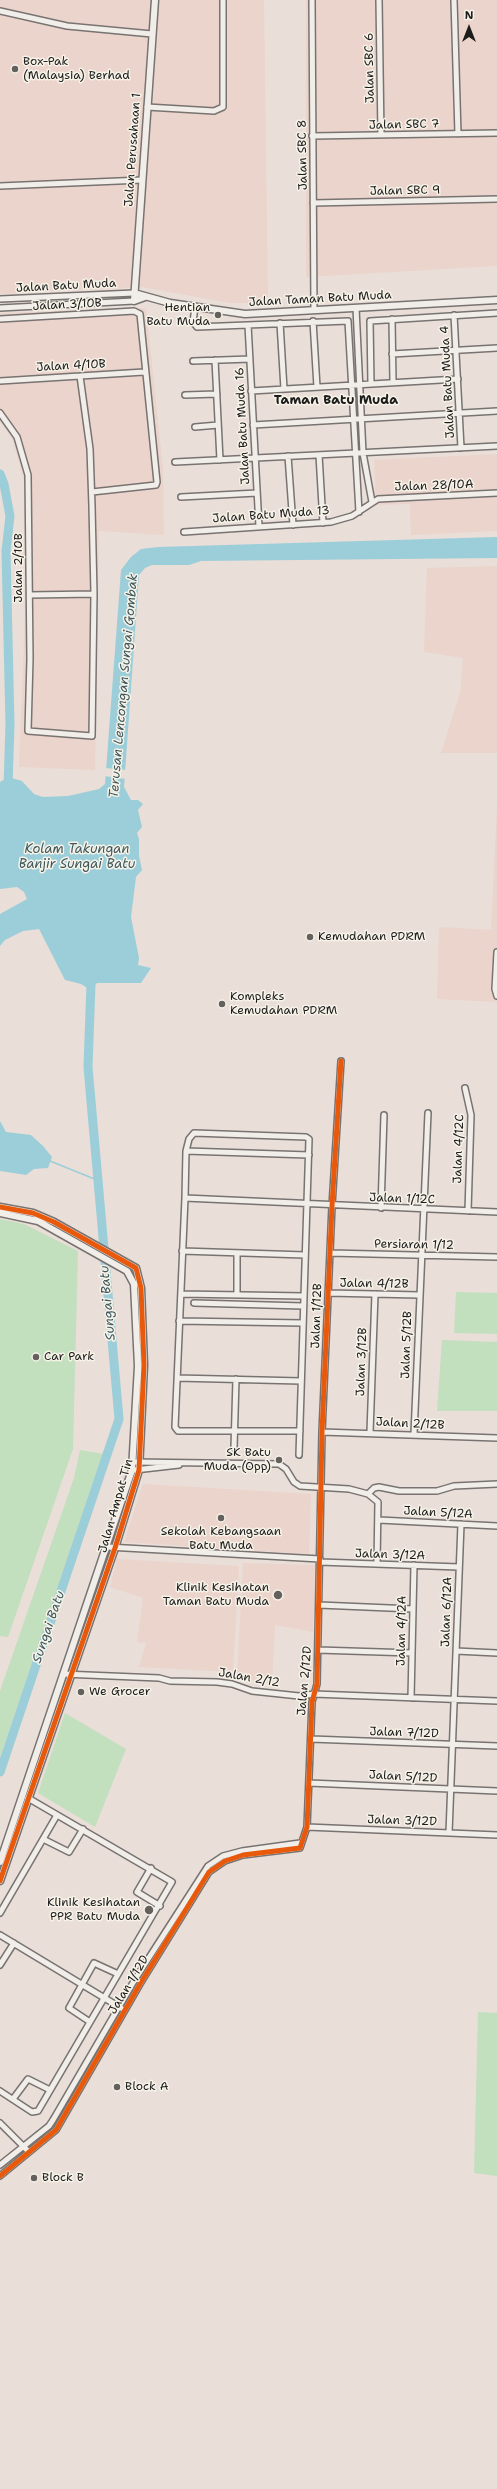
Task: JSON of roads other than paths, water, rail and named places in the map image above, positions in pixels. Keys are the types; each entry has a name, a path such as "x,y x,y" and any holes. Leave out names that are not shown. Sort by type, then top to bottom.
{"street":[{"name":"Jalan Perusahaan 1","path":"134,301 155,0"},
{"path":"147,107 214,111 223,107 223,0"},
{"name":"Jalan SBC 8","path":"312,0 314,310"},
{"name":"Jalan SBC 6","path":"379,0 381,135"},
{"path":"454,0 458,134"},
{"path":"0,11 67,26 152,34"},
{"name":"Jalan SBC 7","path":"312,136 497,133"},
{"path":"0,186 142,180"},
{"name":"Jalan SBC 9","path":"313,203 497,199"},
{"name":"Jalan Taman Batu Muda","path":"134,293 144,297 195,307 245,314 497,300"},
{"name":"Jalan Batu Muda","path":"0,299 134,293"},
{"path":"134,301 144,297"},
{"name":"Jalan Batu Muda","path":"0,308 134,301"},
{"path":"195,307 193,322 197,327 313,321 348,321 350,326 359,512"},
{"path":"356,308 363,453 372,502"},
{"name":"Jalan 3/10B","path":"0,319 134,311 140,314 144,372"},
{"path":"371,384 369,324 374,319 497,313"},
{"name":"Jalan Batu Muda 4","path":"454,315 461,448"},
{"path":"392,319 393,382"},
{"path":"313,321 317,387"},
{"path":"280,323 284,389"},
{"name":"Jalan Batu Muda 16","path":"248,324 259,526"},
{"path":"392,354 497,348"},
{"path":"193,361 250,359"},
{"path":"215,360 220,460"},
{"path":"92,492 156,485 157,478 144,372"},
{"name":"Jalan 4/10B","path":"0,380 144,372"},
{"path":"30,595 94,594 90,449 80,376"},
{"path":"252,391 458,379"},
{"path":"185,395 217,394"},
{"path":"253,425 497,411"},
{"name":"Jalan 2/10B","path":"0,413 17,437 28,475 30,595 28,731 92,736 94,594"},
{"path":"195,427 218,426"},
{"path":"175,462 497,446"},
{"path":"320,455 323,523"},
{"path":"288,456 292,524"},
{"path":"181,497 257,493"},
{"name":"Jalan 28/10A","path":"372,502 378,499 497,493"},
{"name":"Jalan Batu Muda 13","path":"184,532 323,523 345,519 359,512 372,502"},
{"path":"497,952 495,989 497,996"},
{"name":"Jalan 1/12B","path":"320,1561 322,1432 332,1206 341,1061"},
{"name":"Jalan 4/12C","path":"465,1088 471,1116 468,1211"},
{"name":"Jalan 5/12B","path":"414,1434 420,1256 428,1113"},
{"path":"381,1208 384,1115"},
{"path":"299,1454 300,1431 303,1323 303,1306 304,1296 306,1205 309,1139 298,1137 194,1134 189,1138 186,1151 176,1430 300,1431"},
{"path":"186,1151 309,1155"},
{"name":"Jalan 1/12C","path":"185,1198 306,1205 497,1212"},
{"name":"Jalan Ampat Tin","path":"0,1207 32,1216 116,1260 127,1271 134,1284 138,1366 136,1470 115,1548 67,1674 0,1862"},
{"name":"Jalan Ampat Tin","path":"0,1213 32,1216"},
{"path":"182,1251 305,1255"},
{"path":"237,1253 237,1295"},
{"name":"Persiaran 1/12","path":"330,1253 497,1257"},
{"path":"181,1294 304,1296"},
{"name":"Jalan 4/12B","path":"328,1294 419,1295"},
{"name":"Jalan 3/12B","path":"370,1432 375,1294"},
{"path":"245,1295 245,1304"},
{"path":"194,1303 303,1306"},
{"path":"179,1321 303,1323"},
{"path":"177,1378 301,1381"},
{"path":"234,1448 236,1379"},
{"name":"Jalan 2/12B","path":"322,1432 370,1432 497,1438"},
{"path":"137,1462 182,1464 279,1464 286,1469 297,1485 349,1489 368,1494 378,1502 379,1520 377,1564"},
{"path":"136,1470 182,1464"},
{"name":"Jalan Ampat Tin","path":"0,1881 108,1547 136,1470"},
{"path":"368,1494 374,1488 379,1487 399,1491 437,1491 458,1485 497,1484"},
{"name":"Jalan 5/12A","path":"379,1520 497,1526"},
{"name":"Jalan 6/12A","path":"449,1833 460,1524"},
{"name":"Jalan 3/12A","path":"108,1547 320,1561 459,1567"},
{"name":"Jalan 2/12D","path":"300,1846 307,1827 310,1739 318,1650 320,1561"},
{"name":"Jalan 4/12A","path":"411,1698 414,1565"},
{"path":"319,1605 413,1608"},
{"path":"318,1650 412,1653"},
{"path":"456,1651 497,1652"},
{"name":"Jalan 2/12","path":"67,1674 159,1678 170,1682 217,1682 232,1684 252,1691 299,1696 314,1694 497,1701"},
{"name":"Jalan 7/12D","path":"310,1739 497,1746"},
{"name":"Jalan 5/12D","path":"309,1783 497,1791"},
{"path":"0,2091 35,2113 160,1906 172,1882 83,1828 28,1798 23,1801 13,1822"},
{"path":"0,1913 58,1814"},
{"name":"Jalan 3/12D","path":"307,1827 497,1835"},
{"path":"43,1839 69,1852 83,1828"},
{"name":"Jalan 1/12D","path":"0,2165 49,2126 119,2007 208,1866 224,1856 242,1851 300,1846"},
{"name":"Jalan 1/12D","path":"0,2176 56,2130 125,2011 209,1872 217,1865 243,1855 300,1846"},
{"path":"151,1868 137,1892 160,1906"},
{"path":"0,1935 125,2011"},
{"path":"0,1965 14,1943"},
{"path":"90,2022 69,2008 95,1962 118,1974"},
{"path":"13,2099 28,2079 50,2090"},
{"path":"0,2123 29,2152"}],"water":[{"name":"Kolam Takungan Banjir Sungai Batu","path":"497,537 497,558 201,561 189,565 152,565 145,568 139,575 124,787 131,800 138,800 143,804 138,810 142,827 137,833 142,870 136,877 131,917 139,958 138,965 151,968 141,983 97,983 91,990 81,984 65,980 39,929 23,931 5,940 0,946 0,914 27,899 24,892 17,887 0,889 0,782 8,777 22,781 34,794 43,797 68,796 99,789 105,784 121,570 131,557 141,549 158,547"},
{"path":"0,1121 6,1132 31,1135 43,1146 52,1157 48,1168 34,1169 26,1175 0,1171"}],"waterway":[{"name":"Sungai Batu","path":"0,474 4,484 10,516 6,551 10,724 8,787"},
{"name":"Sungai Batu","path":"0,1772 119,1419 88,1067 91,984 87,981"},
{"path":"50,1161 97,1180"}],"place":[{"name":"Box-Pak (Malaysia) Berhad","path":"15,69"},
{"name":"Hentian Batu Muda","path":"218,315"},
{"name":"Kemudahan PDRM","path":"310,937"},
{"name":"Kompleks Kemudahan PDRM","path":"222,1004"},
{"name":"Car Park","path":"36,1357"},
{"name":"SK Batu Muda (Opp)","path":"279,1460"},
{"name":"Sekolah Kebangsaan Batu Muda","path":"221,1518"},
{"name":"Klinik Kesihatan Taman Batu Muda","path":"278,1595"},
{"name":"We Grocer","path":"81,1692"},
{"name":"Klinik Kesihatan PPR Batu Muda","path":"149,1910"},
{"name":"Block A","path":"117,2087"},
{"name":"Block B","path":"34,2178"}],"district":[{"name":"Taman Batu Muda","path":"336,401"}],"water label":[{"name":"Terusan Lencongan Sungai Gombak","path":"124,686"}]}
